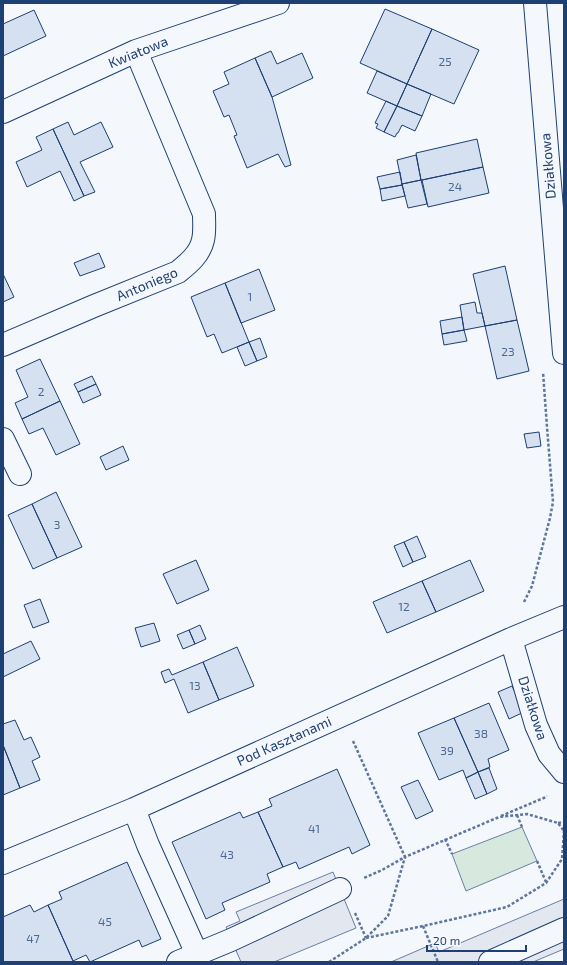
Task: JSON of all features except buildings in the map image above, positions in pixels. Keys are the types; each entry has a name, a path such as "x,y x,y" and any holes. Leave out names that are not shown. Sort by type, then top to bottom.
{"street":[{"name":"Kwiatowa","path":"3,112 136,51 278,3"},
{"name":"Działkowa","path":"535,3 564,353"},
{"name":"Antoniego","path":"3,345 178,272 188,264 197,253 203,239 204,214 136,51"},
{"path":"3,439 20,474"},
{"name":"Pod Kasztanami","path":"3,863 134,809 511,639 564,617"},
{"name":"Działkowa","path":"511,639 536,725 549,754 564,772"},
{"path":"134,809 188,958 231,940 340,889"},
{"path":"490,962 564,929"}],"path":[{"path":"523,604 532,586 553,502 546,427 543,366"},
{"path":"329,962 366,938 388,916 405,857 352,738"},
{"path":"340,889 382,870 405,857 546,797 550,793"},
{"path":"499,817 527,814 558,823 564,822"},
{"path":"517,815 522,827"},
{"path":"366,938 507,906 546,883 562,859 564,831 558,823"},
{"path":"445,840 452,854"},
{"path":"537,860 546,883"},
{"path":"423,926 438,962"}],"shaded area":[{"path":"522,827 537,861 466,891 452,854"},
{"path":"333,872 356,928 274,962 241,962 226,927 240,921 236,912"},
{"path":"564,899 564,949 533,962 391,962 435,943 439,952"}]}
